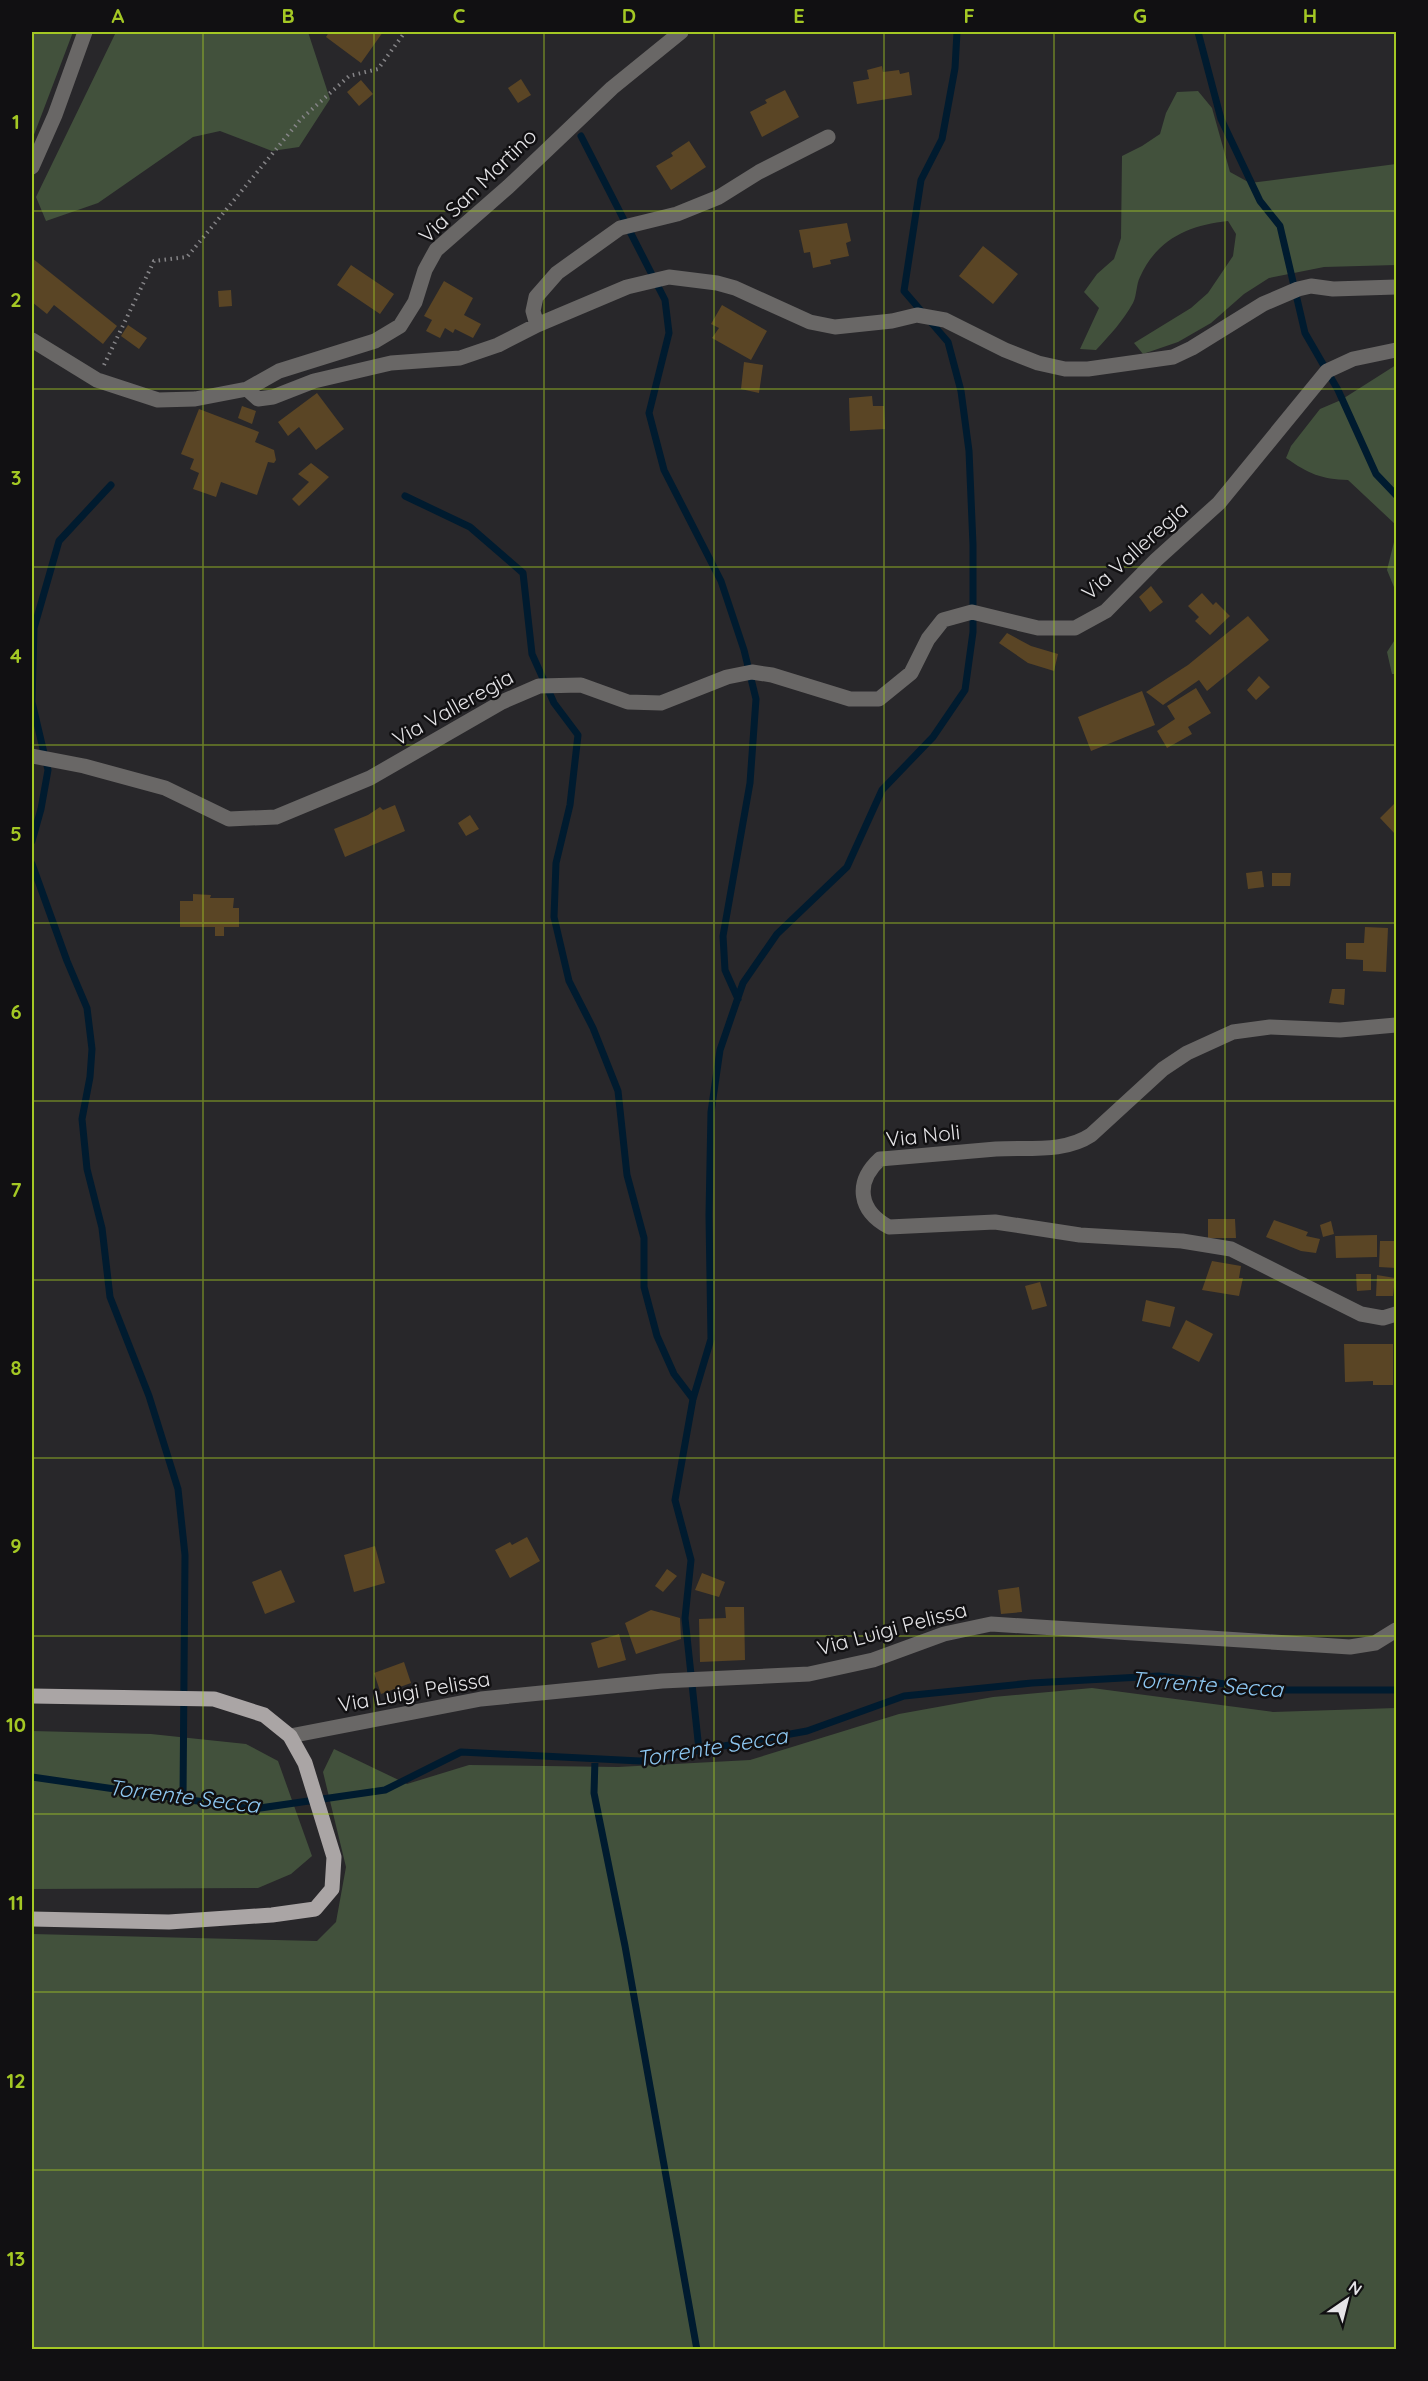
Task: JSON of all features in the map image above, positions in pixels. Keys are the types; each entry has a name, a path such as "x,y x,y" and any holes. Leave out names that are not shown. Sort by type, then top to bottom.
{"main road":[{"path":"32,1696 214,1699 264,1715 290,1736 305,1763 334,1857 333,1889 315,1909 272,1916 168,1922 32,1919"}],"street":[{"path":"32,167 55,115 85,32"},
{"name":"Via San Martino","path":"247,389 279,370 375,341 400,326 415,302 425,270 436,250 508,187 612,88 681,32"},
{"path":"537,325 533,311 536,297 557,273 620,228 677,214 719,197 759,172 828,137"},
{"path":"32,340 97,380 158,400 195,399 247,389 258,399 273,397 314,381 391,363 460,358 498,345 537,325 627,287 669,278 717,283 735,288 783,312 810,322 835,327 892,321 917,315 945,320 1005,350 1038,363 1065,369 1088,369 1173,357 1192,348 1263,304 1298,289 1311,286 1333,289 1396,287"},
{"name":"Via Valleregia","path":"32,756 84,766 165,788 229,819 276,817 370,778 502,702 539,686 581,686 628,702 661,702 727,677 752,672 772,675 849,699 879,699 911,673 928,639 943,620 972,612 1038,628 1075,628 1106,611 1156,560 1219,503 1327,371 1353,359 1396,351"},
{"name":"Via Noli","path":"1396,1025 1340,1029 1270,1027 1233,1032 1187,1053 1163,1069 1091,1135 1078,1143 880,1160 871,1167 865,1178 863,1190 870,1213 889,1227 995,1222 1080,1235 1182,1241 1231,1249 1361,1314 1383,1318 1396,1314"},
{"name":"Via Luigi Pelissa","path":"290,1736 481,1699 662,1681 809,1674 873,1660 944,1634 991,1624 1350,1647 1375,1643 1396,1630"}],"path":[{"path":"97,380 154,261 187,256 302,119 349,76 378,69 405,32"}],"green space":[{"path":"32,32 73,32 32,140"},
{"path":"116,32 308,32 330,99 299,147 272,151 220,131 193,137 98,203 46,221 36,197"},
{"path":"1198,91 1212,108 1230,172 1250,183 1396,164 1396,265 1324,267 1269,278 1244,294 1211,323 1178,342 1143,354 1134,343 1191,308 1208,293 1233,256 1236,234 1228,221 1200,226 1176,236 1155,253 1140,277 1133,303 1121,322 1096,350 1080,349 1099,308 1084,292 1097,274 1114,259 1121,238 1122,156 1160,134 1166,113 1177,92"},
{"path":"1396,365 1396,525 1348,480 1315,475 1286,458 1291,446 1320,409 1341,400"},
{"path":"1396,534 1396,592 1387,570"},
{"path":"1396,638 1396,674 1392,674 1387,652"},
{"path":"1092,1688 1273,1712 1396,1708 1396,2349 32,2349 32,1934 317,1941 336,1922 346,1867 323,1772 334,1749 407,1784 469,1765 618,1767 750,1760 899,1714 993,1697"},
{"path":"32,1731 151,1734 246,1744 278,1761 312,1856 291,1874 258,1888 32,1889"}],"building":[{"path":"329,32 383,32 361,63 326,37"},
{"path":"882,66 883,72 899,70 900,74 909,72 912,95 857,104 853,82 869,79 867,70"},
{"path":"521,79 531,95 518,103 508,88"},
{"path":"361,80 373,94 359,106 347,92"},
{"path":"785,90 799,117 762,137 750,112 767,103 765,100"},
{"path":"689,141 706,167 671,190 656,166 673,156 671,153"},
{"path":"847,223 851,241 846,243 849,256 830,260 831,264 813,268 810,252 804,253 799,230"},
{"path":"983,246 1018,274 993,304 959,276"},
{"path":"32,258 117,326 103,344 54,305 47,314 32,302"},
{"path":"351,265 394,294 380,314 337,285"},
{"path":"444,281 473,298 464,315 481,324 473,338 455,329 453,333 445,328 440,338 426,331 432,320 424,316"},
{"path":"231,290 232,306 219,307 218,291"},
{"path":"722,305 767,331 751,360 712,338 719,328 711,324"},
{"path":"128,325 147,338 139,349 121,336"},
{"path":"744,362 763,365 759,393 741,389"},
{"path":"317,393 344,429 316,450 299,427 288,436 278,422"},
{"path":"872,396 873,406 884,406 885,429 850,431 849,398"},
{"path":"242,406 256,411 252,424 238,418"},
{"path":"199,409 259,432 255,442 274,450 276,460 274,463 268,462 257,495 221,482 216,497 193,489 199,473 190,469 194,459 181,454"},
{"path":"311,463 329,477 299,506 292,499 309,482 298,474"},
{"path":"1151,586 1163,602 1150,612 1139,597"},
{"path":"1202,593 1213,605 1216,602 1230,616 1210,635 1195,621 1199,617 1188,606"},
{"path":"1248,616 1269,640 1207,691 1199,680 1163,705 1146,692 1188,665"},
{"path":"1007,633 1031,646 1058,654 1054,671 1028,663 999,643"},
{"path":"1259,676 1270,687 1256,700 1247,690"},
{"path":"1196,688 1211,713 1188,727 1192,734 1167,748 1157,731 1175,719 1167,706"},
{"path":"1142,691 1155,725 1091,751 1078,717"},
{"path":"1394,804 1396,807 1396,835 1380,818"},
{"path":"395,805 405,831 345,857 334,829 368,815 380,807 383,810"},
{"path":"470,815 479,829 466,836 458,823"},
{"path":"1262,871 1264,887 1248,889 1246,873"},
{"path":"1272,873 1291,873 1290,886 1272,886"},
{"path":"193,894 211,895 210,898 234,898 233,908 239,908 239,927 224,927 224,936 215,936 215,927 180,927 180,901 193,901"},
{"path":"1365,927 1388,928 1386,972 1363,971 1363,960 1346,959 1346,943 1364,943"},
{"path":"1332,989 1345,989 1344,1005 1329,1003"},
{"path":"1208,1219 1235,1219 1236,1238 1208,1238"},
{"path":"1274,1220 1308,1232 1306,1236 1320,1239 1316,1253 1301,1251 1266,1237"},
{"path":"1331,1221 1334,1234 1323,1237 1320,1225"},
{"path":"1377,1235 1377,1257 1336,1258 1335,1236"},
{"path":"1380,1241 1396,1241 1396,1268 1379,1267"},
{"path":"1212,1261 1241,1266 1239,1278 1243,1278 1239,1296 1202,1290"},
{"path":"1356,1274 1371,1274 1371,1290 1357,1291"},
{"path":"1377,1275 1395,1278 1393,1296 1376,1296"},
{"path":"1040,1282 1047,1306 1032,1310 1025,1286"},
{"path":"1146,1300 1175,1307 1170,1327 1142,1321"},
{"path":"1186,1320 1213,1334 1199,1362 1172,1348"},
{"path":"1344,1344 1393,1344 1393,1385 1373,1385 1373,1381 1345,1382"},
{"path":"527,1537 540,1561 510,1578 495,1550"},
{"path":"375,1546 385,1583 354,1592 344,1555"},
{"path":"667,1569 677,1576 663,1592 655,1586"},
{"path":"281,1570 295,1602 265,1614 252,1582"},
{"path":"702,1573 725,1582 719,1597 695,1590"},
{"path":"1019,1587 1022,1612 1001,1614 998,1590"},
{"path":"725,1607 744,1607 745,1660 700,1662 699,1619 726,1618"},
{"path":"651,1610 680,1618 681,1639 636,1654 625,1623"},
{"path":"619,1634 626,1660 598,1668 591,1643"},
{"path":"404,1662 411,1683 381,1694 374,1673"}],"waterway":[{"path":"699,1750 685,1618 691,1560 675,1500 693,1399 711,1339 709,1215 711,1112 720,1050 743,983 777,934 847,867 882,790 933,737 965,690 973,632 973,545 969,451 961,391 948,342 904,291 921,180 942,139 955,68 957,32"},
{"path":"1198,32 1221,119 1260,201 1280,226 1305,333 1338,390 1376,474 1396,495"},
{"path":"581,136 665,300 669,333 649,413 664,470 721,581 744,650 756,699 750,783 723,936 725,970 738,999"},
{"path":"32,841 48,770 32,702 34,628 59,541 111,485"},
{"path":"405,496 470,527 523,573 532,654 554,703 578,735 570,805 556,863 554,917 569,981 593,1028 618,1091 627,1175 644,1238 644,1287 657,1336 674,1374 693,1399"},
{"path":"32,864 67,961 87,1008 92,1049 90,1077 82,1119 87,1169 102,1228 110,1297 149,1396 178,1489 185,1555 183,1798"},
{"name":"Torrente Secca","path":"32,1777 253,1809 385,1790 461,1752 640,1761 807,1731 904,1696 1032,1683 1159,1676 1275,1690 1396,1690"},
{"path":"595,1759 594,1793 625,1946 697,2350"}]}
